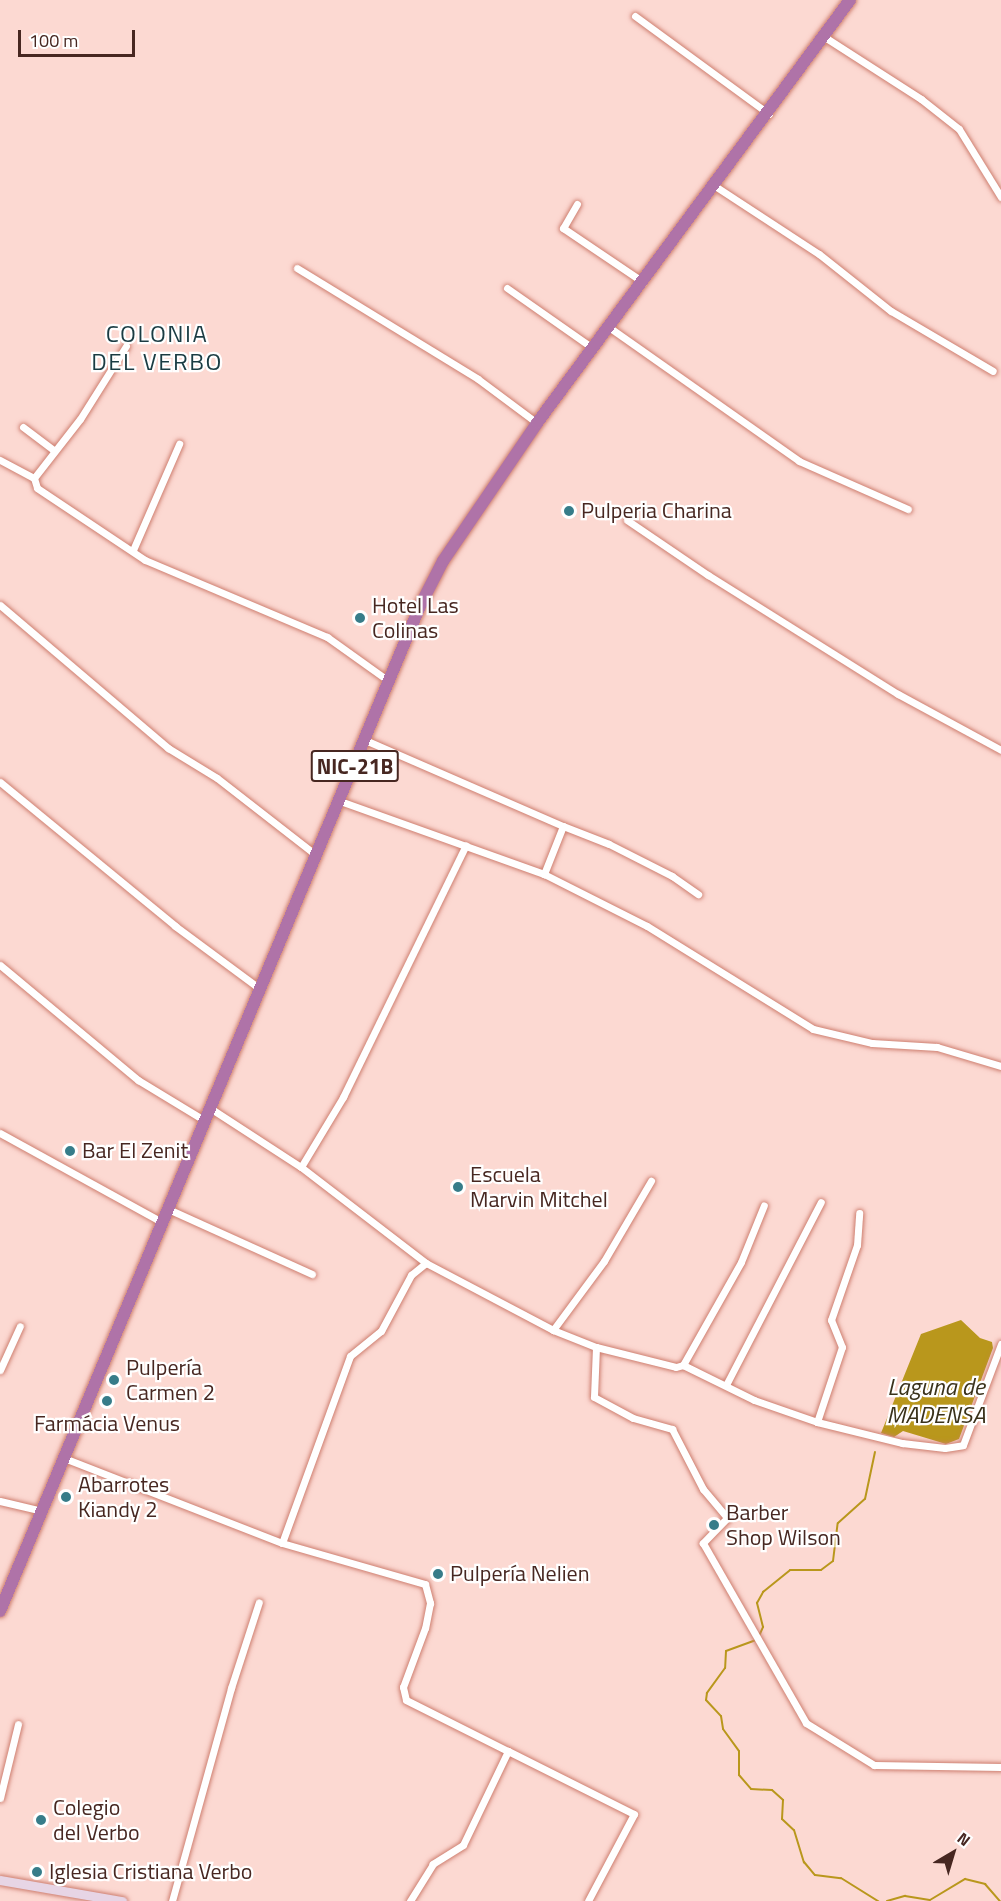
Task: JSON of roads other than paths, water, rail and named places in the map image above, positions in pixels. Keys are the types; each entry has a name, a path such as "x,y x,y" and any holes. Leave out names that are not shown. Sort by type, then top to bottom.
{"highway":[{"name":"NIC-21B","path":"0,1611 420,606 443,561 537,423 716,186 850,0"}],"main road":[{"path":"0,1880 122,1901"}],"street":[{"path":"635,16 769,114"},
{"path":"823,36 921,99 959,129 1001,197"},
{"path":"716,186 819,254 891,311 993,371"},
{"path":"577,204 563,228 643,282"},
{"path":"297,267 478,379 537,423"},
{"path":"507,288 594,349"},
{"path":"610,328 799,461 908,509"},
{"path":"34,478 80,419 126,346"},
{"path":"24,427 54,450"},
{"path":"133,550 179,444"},
{"path":"0,460 34,478 37,488 53,501 146,560 327,637 390,682"},
{"path":"627,520 708,575 898,694 1001,750"},
{"path":"0,605 168,748 217,778 316,855"},
{"path":"365,740 609,844 672,876 698,894"},
{"path":"0,782 175,926 260,989"},
{"path":"340,801 543,874 647,926 813,1029 872,1043 937,1047 1001,1066"},
{"path":"543,874 563,826"},
{"path":"302,1167 343,1097 466,845"},
{"path":"0,965 138,1080 207,1114 302,1167 426,1263 553,1330 596,1347 676,1367 683,1365 754,1400 817,1422 902,1443 945,1448 963,1445 1001,1344"},
{"path":"0,1133 162,1222"},
{"path":"553,1330 604,1261 651,1181"},
{"path":"726,1385 821,1202"},
{"path":"683,1365 741,1262 764,1205"},
{"path":"168,1209 312,1274"},
{"path":"817,1422 842,1347 831,1320 857,1245 859,1213"},
{"path":"282,1543 350,1356 381,1331 411,1275 426,1263"},
{"path":"0,1370 20,1326"},
{"path":"596,1347 594,1397 633,1418 672,1430 703,1489 727,1518 703,1543 806,1723 874,1765 1001,1767"},
{"path":"64,1458 282,1543 425,1584 430,1603 426,1628 403,1687 406,1700 634,1814 588,1901"},
{"path":"0,1501 42,1511"},
{"path":"172,1901 231,1688 259,1602"},
{"path":"0,1798 18,1724"},
{"path":"411,1901 433,1864 463,1845 508,1752"}],"water":[{"name":"Laguna de MADENSA","path":"961,1320 980,1338 992,1342 993,1348 959,1439 946,1444 903,1431 894,1437 881,1433 921,1334"}],"waterway":[{"path":"759,1636 763,1627 757,1603 763,1592 790,1570 821,1570 833,1561 838,1523 865,1499 875,1452"},
{"path":"756,1640 726,1651 725,1668 707,1693 706,1700 721,1716 723,1729 739,1751 739,1775 751,1789 772,1790 783,1800 782,1819 794,1830 804,1862 815,1875 841,1878 878,1901"},
{"path":"887,1901 905,1896 930,1900 965,1879 985,1884 1000,1901"}],"place":[{"name":"Pulperia Charina","path":"569,511"},
{"name":"Hotel Las Colinas","path":"360,618"},
{"name":"Bar El Zenit","path":"70,1151"},
{"name":"Escuela Marvin Mitchel","path":"458,1187"},
{"name":"Pulpería Carmen 2","path":"114,1380"},
{"name":"Farmácia Venus","path":"107,1401"},
{"name":"Abarrotes Kiandy 2","path":"66,1497"},
{"name":"Barber Shop Wilson","path":"714,1525"},
{"name":"Pulpería Nelien","path":"438,1574"},
{"name":"Colegio del Verbo","path":"41,1820"},
{"name":"Iglesia Cristiana Verbo","path":"37,1872"}],"district":[{"name":"COLONIA DEL VERBO","path":"157,348"}]}
